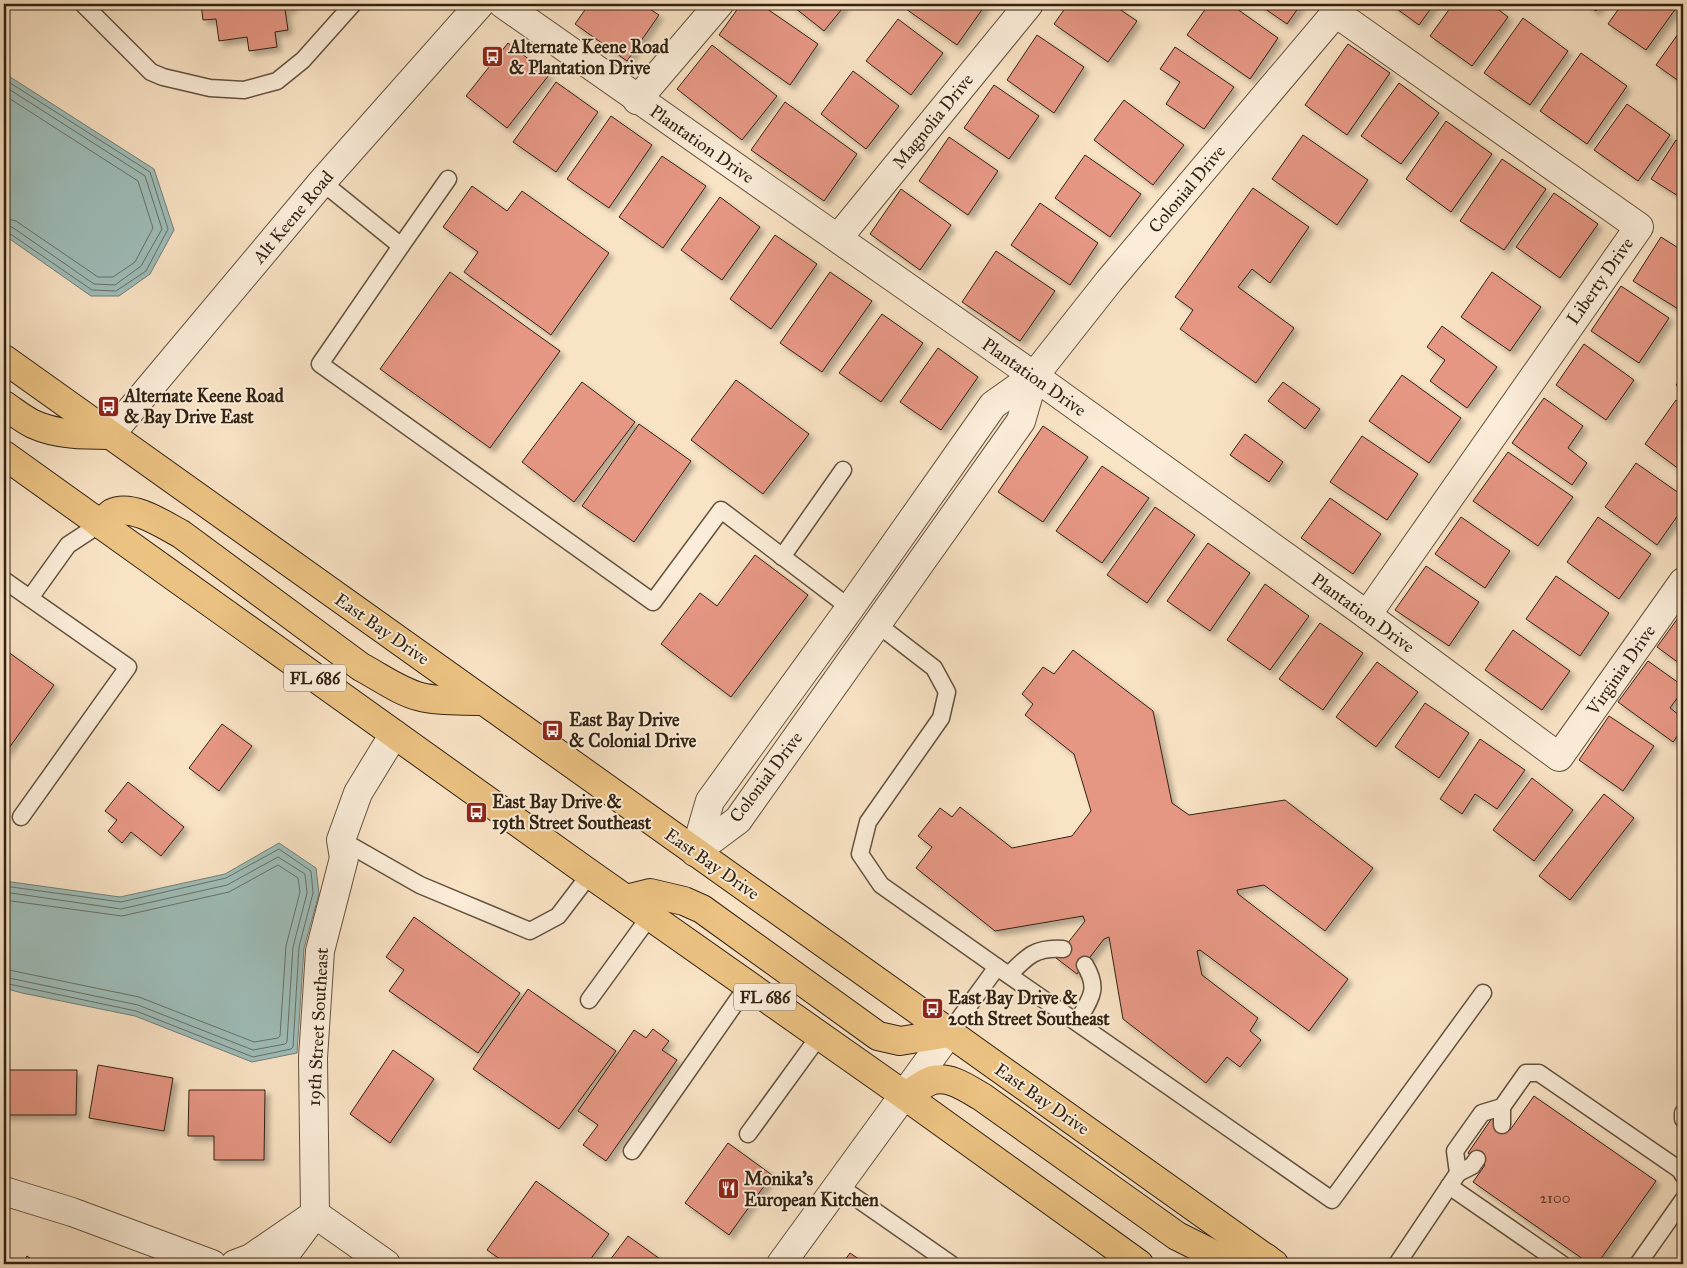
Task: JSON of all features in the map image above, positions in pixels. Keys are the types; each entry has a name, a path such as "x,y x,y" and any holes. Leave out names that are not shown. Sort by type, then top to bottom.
{"main road":[{"name":"East Bay Drive","path":"4,359 1270,1261"},
{"path":"4,405 33,423 50,430 88,435 110,435"},
{"name":"FL 686","path":"4,455 1139,1264"},
{"path":"100,524 111,514 121,511 136,512 155,520 181,534 361,667 384,680 420,697 443,700 483,701"},
{"path":"626,899 650,893 684,901 702,909 878,1036 900,1041 949,1033"},
{"path":"904,1095 914,1092 934,1080 952,1081 982,1097 1177,1236 1213,1254 1232,1259 1243,1257 1270,1261"}],"street":[{"name":"Alt Keene Road","path":"110,435 322,182 480,4"},
{"name":"Plantation Drive","path":"503,4 637,100 1034,376 1367,615 1559,757"},
{"path":"637,100 719,4"},
{"name":"Magnolia Drive","path":"838,238 1029,4"},
{"name":"Colonial Drive","path":"695,852 710,801 850,608 992,405 1034,376 1109,281 1339,8"},
{"name":"Liberty Drive","path":"1339,8 1639,227 1367,615"},
{"name":"Colonial Drive","path":"695,852 738,820 1021,421 1034,376"},
{"name":"Virginia Drive","path":"1559,757 1683,582"},
{"name":"19th Street Southeast","path":"315,1214 313,1058 320,951 344,858 341,840 358,793 394,734"},
{"path":"781,1264 949,1033"},
{"path":"4,1191 72,1212 212,1264"},
{"path":"235,1264 251,1258 315,1214"},
{"path":"278,1264 315,1214"},
{"path":"315,1214 386,1264"}],"lane":[{"path":"84,4 150,72 162,77 210,88 244,90 277,82 303,60 353,4"},
{"path":"448,178 320,364 653,602 721,510 850,608"},
{"path":"322,182 401,246"},
{"path":"782,557 843,470"},
{"path":"30,598 68,545 100,524"},
{"path":"4,580 128,668 21,817"},
{"path":"877,624 934,668 947,692 941,718 868,822 860,854 881,885 1332,1200 1483,993"},
{"path":"341,840 420,885 530,932 558,916 590,874"},
{"path":"589,1000 650,916"},
{"path":"949,1033 1003,971 1036,952 1049,948 1063,949"},
{"path":"1077,1022 1090,1001 1093,989 1092,977 1085,964"},
{"path":"632,1151 748,985"},
{"path":"748,1134 820,1035"},
{"path":"1502,1125 1502,1107 1526,1073 1539,1074 1680,1170 1683,1175"},
{"path":"1454,1180 1455,1151 1482,1113 1502,1107"},
{"path":"1683,1113 1683,1119"},
{"path":"1397,1264 1454,1180 1472,1166 1477,1159"},
{"path":"1454,1180 1562,1264"},
{"path":"839,1186 951,1264"},
{"path":"1638,1264 1683,1200"}],"water":[{"path":"4,73 154,169 174,230 150,274 119,296 91,296 4,235"},
{"path":"279,843 316,868 319,894 304,948 297,1053 252,1062 135,1016 4,988 4,881 120,897 225,874"}],"building":[{"path":"201,4 292,4 292,8 285,9 288,30 275,32 277,47 249,51 247,37 219,41 216,19 203,20"},
{"path":"589,4 642,4 659,15 627,61 575,24"},
{"path":"741,4 760,4 818,44 790,85 719,35"},
{"path":"790,4 846,4 824,31"},
{"path":"909,4 986,4 957,45 906,9"},
{"path":"1068,4 1112,4 1137,21 1108,62 1054,24"},
{"path":"1209,4 1230,4 1278,38 1250,79 1187,35"},
{"path":"1258,4 1301,4 1287,24"},
{"path":"1390,4 1434,4 1419,25"},
{"path":"1453,4 1491,4 1508,17 1472,66 1430,36"},
{"path":"1586,4 1601,4 1596,11"},
{"path":"1622,4 1679,4 1646,50 1608,24"},
{"path":"1523,18 1568,51 1530,105 1484,73"},
{"path":"898,19 943,53 911,95 866,61"},
{"path":"1683,27 1683,84 1656,65"},
{"path":"1037,35 1084,67 1054,113 1007,80"},
{"path":"508,43 549,75 507,128 466,96"},
{"path":"1348,44 1390,73 1347,135 1305,105"},
{"path":"712,45 777,96 742,140 677,89"},
{"path":"1175,47 1234,87 1204,129 1166,104 1180,82 1160,69"},
{"path":"1581,53 1627,86 1587,144 1540,111"},
{"path":"853,71 899,106 866,149 821,114"},
{"path":"556,82 598,112 556,172 513,142"},
{"path":"1399,83 1439,113 1401,164 1361,136"},
{"path":"994,85 1039,116 1009,159 964,128"},
{"path":"1124,100 1184,145 1153,185 1094,140"},
{"path":"785,102 857,154 824,201 751,150"},
{"path":"1627,104 1670,135 1638,181 1594,150"},
{"path":"611,116 652,145 609,208 567,179"},
{"path":"1446,121 1492,154 1451,212 1406,179"},
{"path":"1303,135 1368,180 1337,225 1272,179"},
{"path":"949,137 998,171 968,215 919,181"},
{"path":"1676,140 1683,144 1683,199 1651,179"},
{"path":"1085,155 1141,194 1110,237 1055,198"},
{"path":"662,156 706,186 663,248 619,217"},
{"path":"1502,159 1546,189 1504,250 1460,221"},
{"path":"472,186 507,211 522,191 609,253 551,335 464,272 478,252 443,227"},
{"path":"1253,188 1309,227 1270,283 1252,269 1238,287 1294,328 1256,383 1180,329 1193,310 1175,297"},
{"path":"901,189 951,225 920,270 870,234"},
{"path":"1554,193 1598,224 1560,278 1516,247"},
{"path":"720,197 760,227 722,280 681,250"},
{"path":"1040,203 1098,243 1070,285 1011,245"},
{"path":"775,235 817,264 771,329 730,299"},
{"path":"1661,237 1683,251 1683,312 1633,281"},
{"path":"996,251 1055,291 1020,341 962,302"},
{"path":"450,272 560,351 490,448 380,369"},
{"path":"830,272 872,301 822,372 780,343"},
{"path":"1492,272 1541,307 1510,351 1461,317"},
{"path":"1621,286 1669,318 1639,363 1591,331"},
{"path":"882,314 923,343 881,402 839,373"},
{"path":"1442,326 1497,367 1467,408 1430,381 1445,360 1427,347"},
{"path":"1584,344 1634,380 1606,420 1556,385"},
{"path":"938,348 978,377 941,430 900,402"},
{"path":"1402,375 1461,418 1429,463 1369,421"},
{"path":"1683,375 1683,391 1676,385"},
{"path":"736,380 809,434 763,494 691,440"},
{"path":"582,382 635,422 574,502 522,462"},
{"path":"1283,382 1320,409 1305,429 1268,401"},
{"path":"1544,398 1583,426 1568,448 1587,463 1572,485 1512,443"},
{"path":"1676,400 1683,405 1683,472 1645,444"},
{"path":"639,424 691,461 634,542 582,506"},
{"path":"1043,426 1088,457 1043,522 998,492"},
{"path":"1245,434 1283,462 1269,482 1230,455"},
{"path":"1362,436 1418,474 1387,520 1330,482"},
{"path":"1508,452 1573,497 1538,546 1473,501"},
{"path":"1636,463 1683,496 1683,508 1657,545 1605,507"},
{"path":"1102,466 1149,498 1102,563 1056,531"},
{"path":"1330,498 1381,534 1353,574 1301,538"},
{"path":"1155,507 1195,535 1147,603 1107,575"},
{"path":"1461,517 1510,551 1485,588 1435,554"},
{"path":"1598,517 1651,554 1619,599 1567,562"},
{"path":"1208,543 1250,573 1210,631 1167,601"},
{"path":"755,555 808,595 731,697 661,644 700,593 717,606"},
{"path":"1426,566 1479,602 1449,646 1395,610"},
{"path":"1556,576 1609,613 1580,656 1526,619"},
{"path":"1265,584 1309,616 1270,670 1227,640"},
{"path":"1683,611 1683,666 1657,647"},
{"path":"1320,623 1363,653 1323,710 1279,679"},
{"path":"1513,630 1570,671 1542,710 1485,670"},
{"path":"4,649 54,685 4,755"},
{"path":"1073,650 1153,711 1172,803 1189,815 1285,800 1373,868 1325,931 1264,885 1237,890 1238,894 1348,979 1309,1031 1200,950 1197,951 1202,975 1258,1018 1250,1031 1261,1040 1240,1067 1227,1057 1206,1083 1123,1019 1109,937 1104,939 1077,974 1056,958 1085,921 1083,916 995,931 916,868 932,847 918,836 940,808 952,817 960,807 1012,848 1072,836 1091,811 1074,754 1025,715 1033,704 1022,694 1043,667 1054,674"},
{"path":"1648,661 1683,686 1683,690 1670,708 1683,718 1683,728 1673,742 1618,702"},
{"path":"1377,662 1418,692 1376,747 1336,717"},
{"path":"1425,703 1469,733 1439,778 1395,747"},
{"path":"1609,716 1654,746 1623,791 1579,760"},
{"path":"222,724 252,746 219,791 189,768"},
{"path":"1480,739 1525,770 1497,809 1475,794 1462,814 1440,799"},
{"path":"1532,778 1573,810 1534,861 1493,830"},
{"path":"128,782 184,827 161,856 131,832 122,843 108,831 117,820 105,811"},
{"path":"1604,794 1634,818 1570,900 1539,876"},
{"path":"414,917 520,993 478,1053 389,991 404,970 386,957"},
{"path":"528,989 616,1051 559,1129 473,1069"},
{"path":"653,1029 669,1041 662,1050 677,1060 606,1161 583,1145 598,1125 578,1111 634,1030 646,1038"},
{"path":"393,1050 434,1079 390,1143 350,1114"},
{"path":"98,1065 173,1078 164,1131 89,1118"},
{"path":"4,1070 77,1070 76,1115 4,1115"},
{"path":"189,1090 265,1090 264,1160 214,1160 214,1136 188,1136"},
{"path":"1534,1096 1656,1181 1597,1264 1590,1264 1473,1182 1485,1165 1468,1153 1492,1118 1510,1130"},
{"name":"Monika's European Kitchen","path":"728,1143 772,1175 729,1235 685,1203"},
{"path":"536,1181 609,1234 587,1264 543,1264 535,1259 531,1264 507,1264 487,1250"},
{"path":"628,1236 667,1264 607,1264"},
{"path":"850,1253 866,1264 842,1264"},
{"path":"27,1256 38,1264 22,1264"}],"place":[{"name":"Alternate Keene Road & Plantation Drive","path":"493,57"},
{"name":"Alternate Keene Road & Bay Drive East","path":"108,406"},
{"name":"East Bay Drive & Colonial Drive","path":"553,730"},
{"name":"East Bay Drive & 19th Street Southeast","path":"476,812"},
{"name":"East Bay Drive & 20th Street Southeast","path":"932,1008"},
{"name":"Monika's European Kitchen","path":"728,1189"}]}
